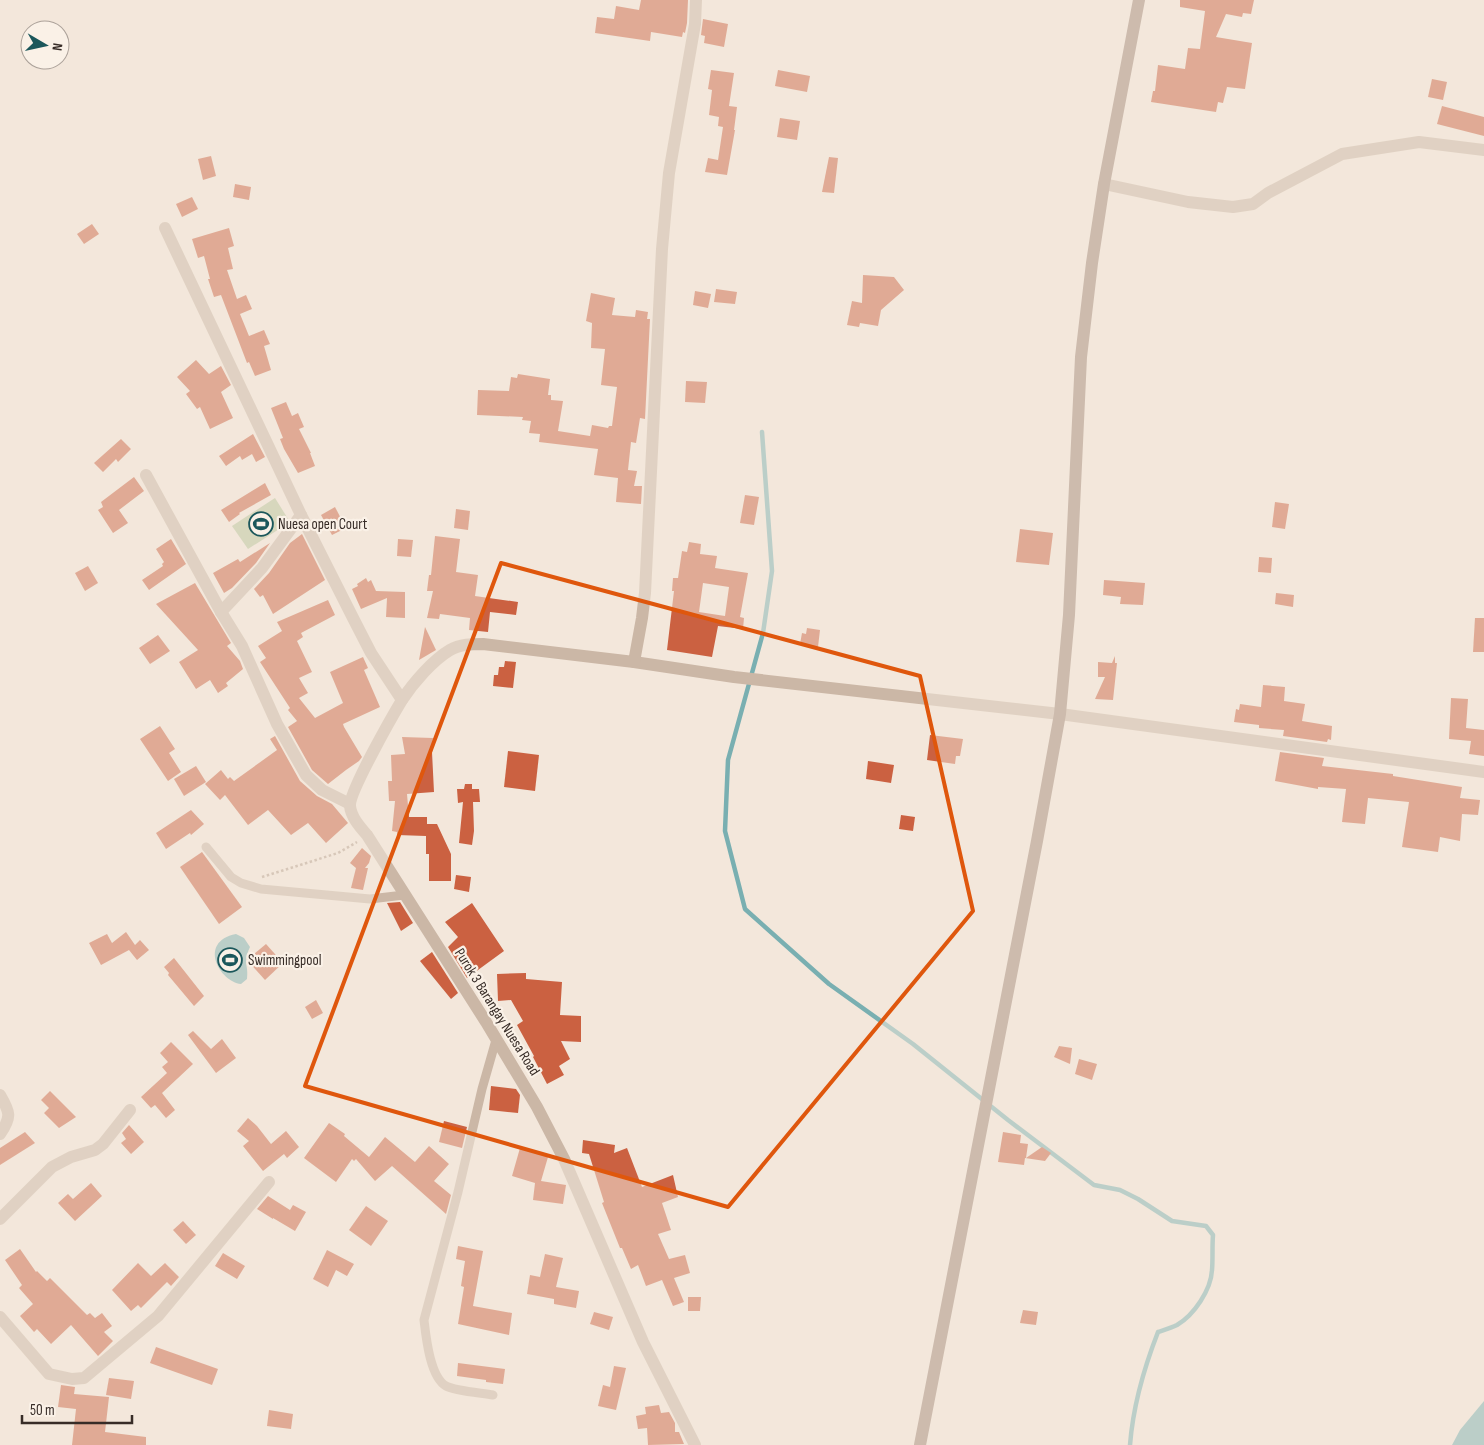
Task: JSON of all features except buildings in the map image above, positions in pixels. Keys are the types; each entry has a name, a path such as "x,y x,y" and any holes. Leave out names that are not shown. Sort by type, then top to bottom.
{"main road":[{"path":"920,1445 1060,714 1069,616 1082,357 1092,263 1104,184 1140,0"}],"street":[{"path":"634,662 645,593 653,412 669,173 695,24 696,0"},
{"path":"1104,184 1188,202 1233,207 1253,204 1268,193 1342,154 1419,142 1484,150"},
{"path":"165,228 301,515 371,652 402,700"},
{"path":"146,475 221,612 242,646 277,724 306,775 322,790 350,804 360,779 402,700 428,668 450,650 467,645 483,644 634,662 734,677 1060,714 1484,772"},
{"path":"221,612 262,568 301,515"},
{"name":"Purok 3 Barangay Nuesa Road","path":"350,804 356,821 537,1107 564,1159 643,1342 695,1445"},
{"path":"0,1095 9,1114 8,1120 0,1134"},
{"path":"0,1219 52,1167 71,1157 95,1150 103,1144 130,1110"},
{"path":"0,1317 49,1374 72,1379 84,1378 158,1316 269,1182"}],"lane":[{"path":"206,847 230,877 241,883 274,891 370,899 404,895"},
{"path":"493,1395 446,1386 439,1380 426,1340 424,1320 458,1192 482,1088 496,1040"}],"path":[{"path":"241,883 338,853 367,836"}],"highlighted area":[{"path":"501,563 920,676 973,911 728,1207 305,1086"}],"green space":[{"name":"Nuesa open Court","path":"275,498 290,522 248,549 232,526"}],"water":[{"name":"Swimmingpool","path":"236,934 244,938 250,947 246,961 247,979 241,984 233,982 220,969 215,953 217,945 224,938"},
{"path":"1484,1401 1484,1445 1452,1445 1460,1430"}],"waterway":[{"path":"762,432 772,571 763,633 728,760 725,831 745,909 829,984 913,1044 1008,1120 1094,1185 1120,1190 1172,1221 1206,1226 1213,1235 1211,1278 1205,1294 1190,1315 1183,1321 1158,1332 1140,1387 1130,1445"}],"place":[{"name":"Nuesa open Court","path":"261,524"},
{"name":"Swimmingpool","path":"230,960"}]}
